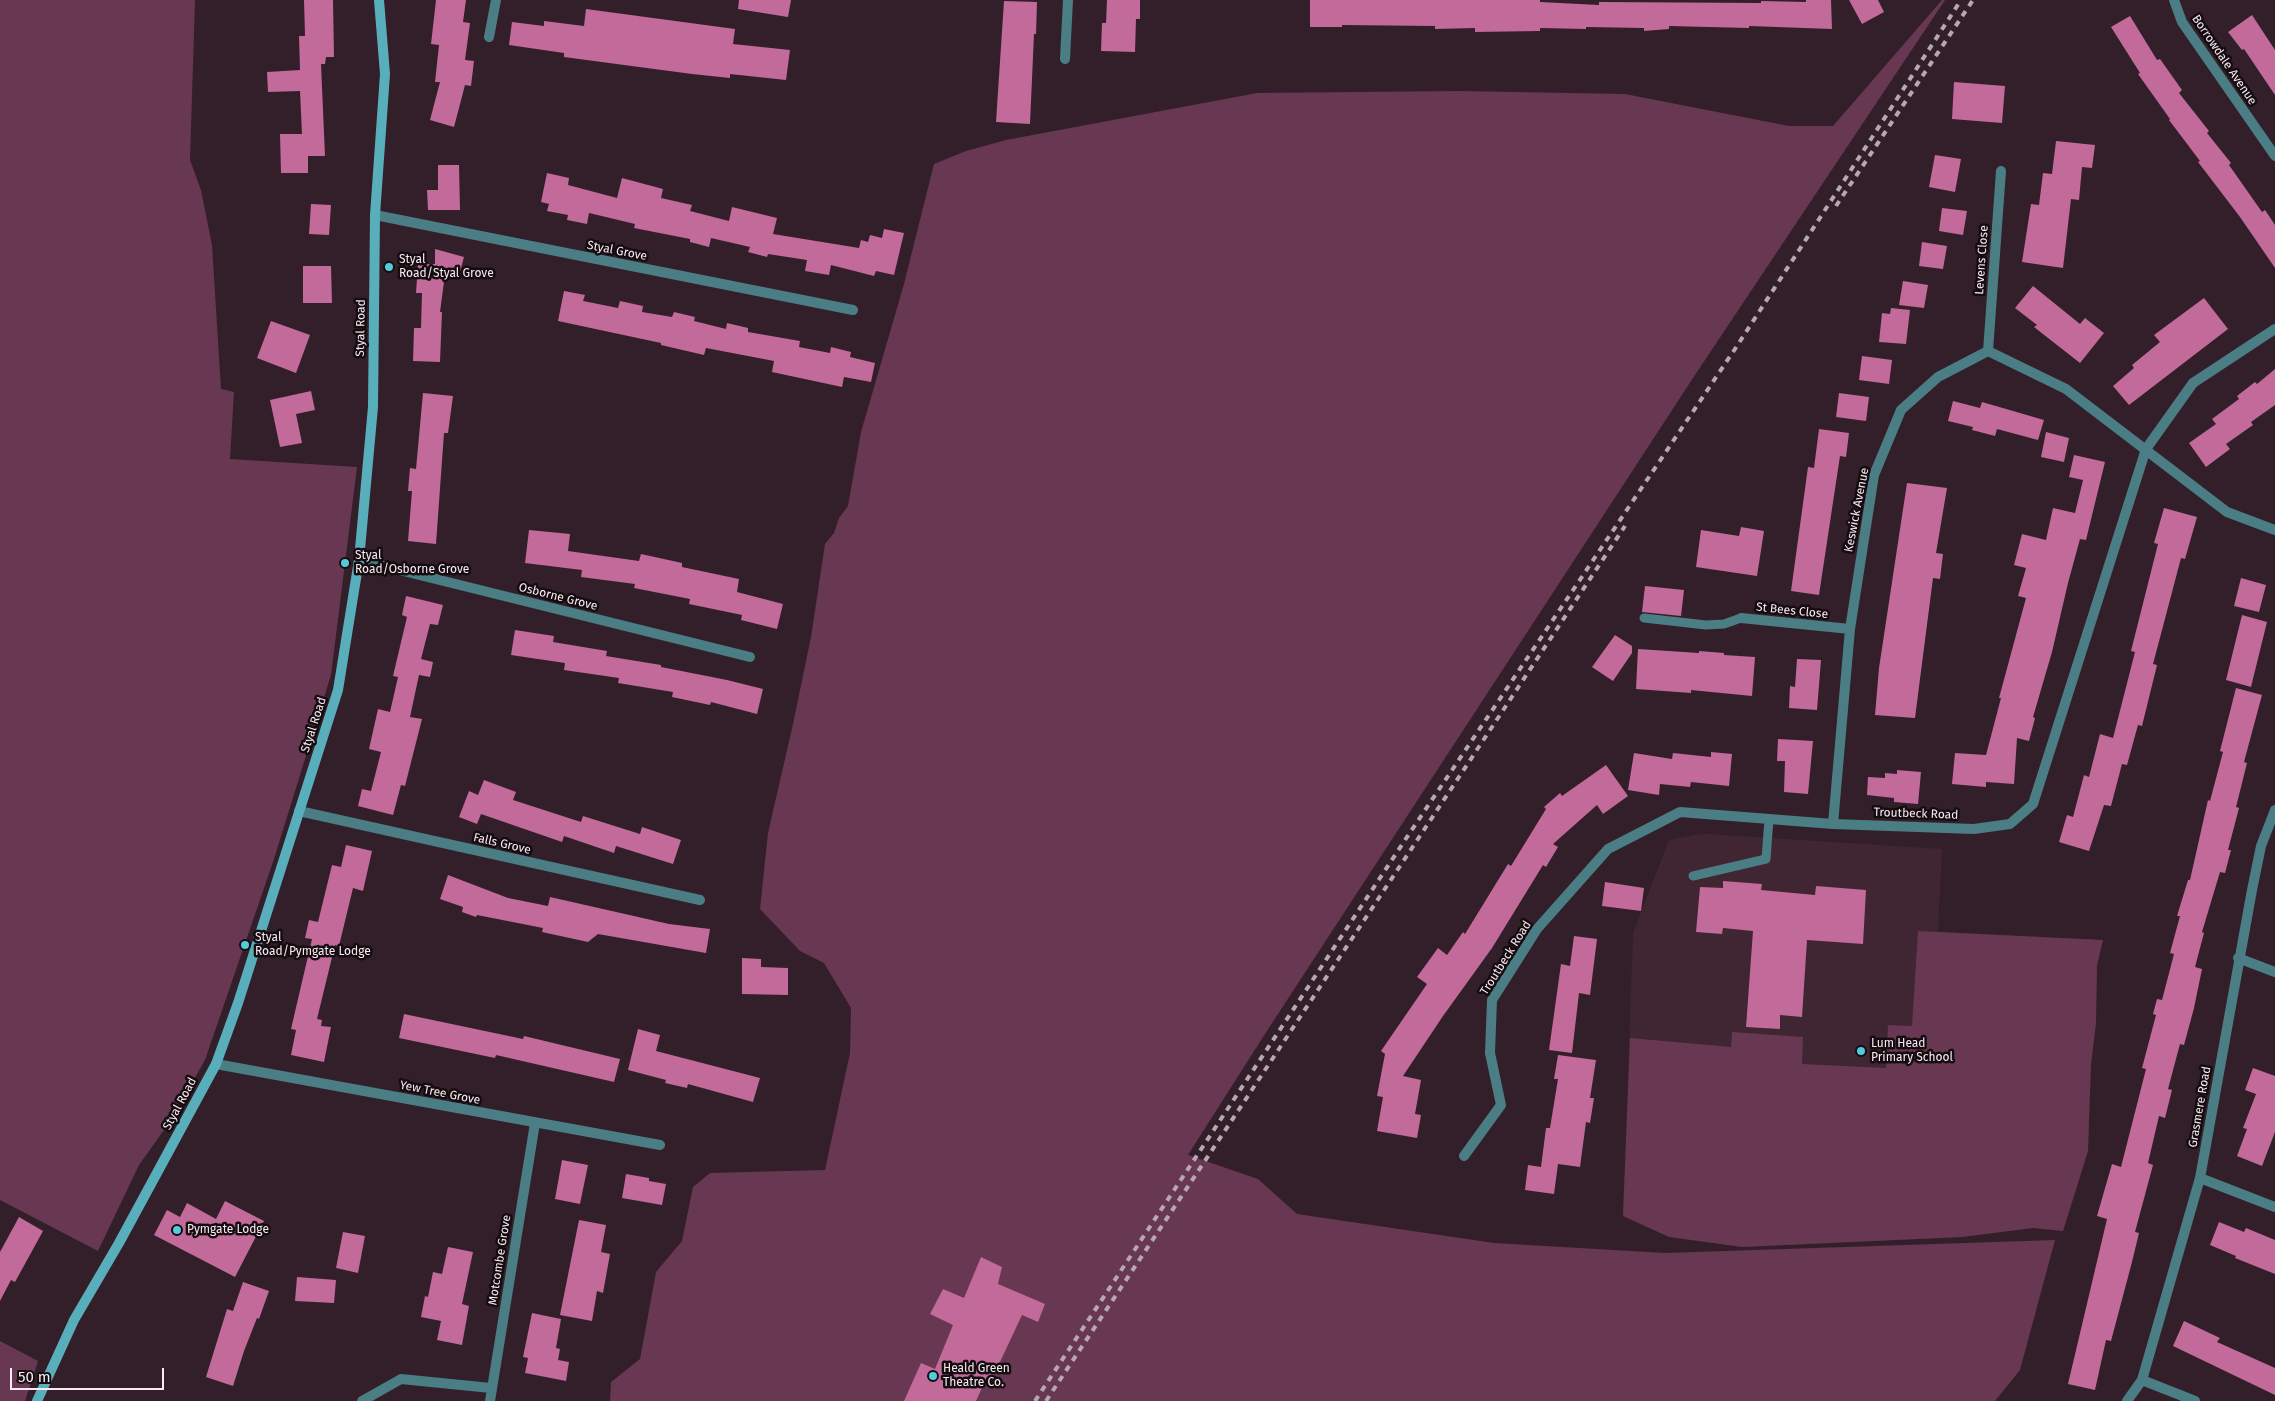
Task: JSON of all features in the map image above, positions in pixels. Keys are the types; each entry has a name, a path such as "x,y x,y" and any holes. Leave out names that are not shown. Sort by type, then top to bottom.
{"main road":[{"name":"Styal Road","path":"37,1401 74,1320 134,1217 216,1064 238,1003 338,690 359,560 373,407 375,215 385,74 378,0"}],"street":[{"path":"489,37 496,0"},
{"path":"1065,59 1068,0"},
{"name":"Borrowdale Avenue","path":"2174,0 2182,22 2275,156"},
{"name":"Levens Close","path":"1988,351 2001,170"},
{"name":"Styal Grove","path":"375,215 853,310"},
{"name":"Troutbeck Road","path":"1464,1156 1501,1105 1490,1053 1492,1000 1537,929 1608,849 1680,812 1833,824 1974,829 2010,824 2033,804 2146,449 2193,383 2275,329"},
{"path":"1988,351 2066,389 2227,512 2275,530"},
{"name":"Keswick Avenue","path":"1833,824 1850,629 1874,475 1901,410 1938,377 1988,351"},
{"name":"Osborne Grove","path":"359,560 750,657"},
{"name":"St Bees Close","path":"1741,618 1850,629"},
{"name":"Grasmere Road","path":"2126,1401 2142,1380 2200,1178 2238,958 2261,846 2275,810"},
{"name":"Falls Grove","path":"299,811 700,900"},
{"path":"2238,958 2275,972"},
{"name":"Yew Tree Grove","path":"216,1064 660,1145"},
{"name":"Motcombe Grove","path":"490,1401 535,1123"},
{"path":"2200,1178 2275,1207"},
{"path":"362,1401 401,1379 492,1388"},
{"path":"2142,1380 2195,1401"}],"lane":[{"name":"St Bees Close","path":"1644,618 1706,625 1724,624 1741,618"},
{"path":"1693,876 1766,859 1769,819"}],"shaded area":[{"path":"0,0 195,0 190,160 201,190 212,245 221,389 234,392 230,459 357,467 331,675 274,859 205,1060 171,1120 139,1165 98,1251 0,1200"},
{"path":"1942,0 1945,0 1693,378 1188,1155 1258,1179 1297,1214 1494,1243 1665,1253 2055,1240 2020,1370 1995,1401 610,1401 611,1382 640,1359 656,1272 682,1241 693,1187 710,1173 825,1170 850,1053 851,1008 824,963 800,951 760,909 768,833 811,637 825,544 834,533 839,518 848,506 861,432 904,284 934,164 966,151 1006,140 1257,93 1459,91 1625,94 1789,126 1833,126"},
{"name":"Lum Head Primary School","path":"1708,834 1942,849 1938,932 2103,940 2097,965 2096,1023 2091,1064 2088,1151 2063,1231 2033,1228 1962,1237 1742,1247 1669,1237 1623,1216 1633,933 1669,840"},
{"name":"Lum Head Primary School","path":"1918,931 2103,940 2097,965 2096,1023 2091,1064 2088,1151 2063,1231 2033,1228 1962,1237 1742,1247 1669,1237 1623,1216 1630,1038 1731,1047 1732,1032 1803,1037 1802,1064 1886,1068 1888,1025 1912,1026"},
{"path":"0,1341 38,1361 25,1401 0,1401"}],"building":[{"path":"304,0 333,0 334,57 326,57 325,64 321,64 325,156 308,156 308,173 281,173 280,134 302,134 300,91 268,92 267,72 300,70 299,36 305,36"},
{"path":"436,0 466,0 463,22 470,23 465,60 474,61 471,86 465,85 454,127 430,120 440,82 435,82 439,45 431,44"},
{"path":"739,0 791,0 788,17 738,9"},
{"path":"1107,0 1140,0 1140,19 1136,19 1135,52 1101,51 1102,23 1106,23"},
{"path":"1310,0 1540,0 1540,2 1599,5 1599,2 1761,3 1761,1 1806,2 1806,0 1831,0 1832,29 1669,26 1669,29 1644,31 1644,28 1586,27 1586,29 1540,28 1540,31 1475,32 1475,28 1435,29 1435,26 1342,25 1342,27 1310,27"},
{"path":"1849,0 1878,0 1884,12 1862,24"},
{"path":"1004,1 1037,2 1030,124 996,122"},
{"path":"586,9 735,29 733,44 790,50 786,80 730,74 730,78 692,74 564,57 564,53 509,45 512,22 544,26 544,21 584,26"},
{"path":"2252,15 2275,50 2275,95 2244,49 2242,50 2228,32"},
{"path":"2130,16 2157,60 2160,59 2182,90 2179,93 2209,131 2207,133 2231,163 2229,165 2262,212 2265,210 2275,225 2275,268 2240,217 2198,162 2200,161 2138,74 2140,73 2111,27"},
{"path":"1954,82 2005,86 2002,123 1952,119"},
{"path":"2056,141 2095,145 2092,168 2082,167 2079,200 2071,199 2063,268 2022,262 2031,204 2039,205 2043,173 2052,174"},
{"path":"1935,155 1961,159 1955,192 1929,187"},
{"path":"438,165 459,165 460,210 428,210 427,190 438,190"},
{"path":"547,173 569,178 568,185 617,198 622,178 663,189 661,198 692,205 690,211 729,221 732,207 777,218 773,234 859,248 861,240 868,242 870,235 882,238 884,229 904,233 894,275 876,271 874,276 831,265 829,275 805,271 807,260 768,254 767,257 748,252 750,247 711,238 709,247 690,242 690,239 634,228 635,224 589,213 587,224 567,220 568,215 547,211 549,204 541,202"},
{"path":"311,204 331,205 329,235 309,234"},
{"path":"1942,208 1967,211 1963,235 1939,231"},
{"path":"1922,242 1947,246 1943,269 1919,266"},
{"path":"435,249 464,257 459,276 445,274 440,312 442,312 440,362 413,361 414,328 421,328 422,293 416,293 418,264 435,264"},
{"path":"303,266 331,266 332,303 303,303"},
{"path":"1903,281 1928,285 1924,308 1899,305"},
{"path":"2033,286 2080,324 2085,318 2104,333 2080,363 2034,327 2037,325 2015,308"},
{"path":"564,291 585,295 583,301 618,308 620,301 643,306 642,312 672,317 674,312 695,317 694,321 726,329 727,323 748,328 748,332 800,341 799,347 830,353 831,347 851,352 850,357 875,363 871,382 844,377 842,387 772,372 774,361 706,348 704,355 661,345 661,343 558,321"},
{"path":"2204,298 2228,329 2129,405 2113,386 2134,368 2132,365 2160,342 2154,335"},
{"path":"1891,308 1910,310 1906,344 1879,342 1882,313 1890,314"},
{"path":"271,321 310,335 296,373 257,358"},
{"path":"1862,356 1892,360 1889,384 1859,380"},
{"path":"2275,369 2275,405 2251,422 2253,425 2226,444 2230,449 2206,467 2189,443 2216,424 2212,419 2239,399 2237,396 2255,382 2257,384"},
{"path":"311,391 315,410 296,414 302,443 280,447 270,400"},
{"path":"423,393 453,396 448,433 444,433 436,544 408,541 412,491 408,491 410,468 416,469"},
{"path":"1839,393 1869,397 1866,421 1836,417"},
{"path":"1953,401 1980,408 1982,402 2044,420 2038,440 1997,429 1995,436 1972,430 1973,427 1948,421"},
{"path":"1819,429 1849,433 1846,457 1840,456 1819,595 1791,591 1808,467 1814,468"},
{"path":"2046,432 2069,438 2064,462 2041,457"},
{"path":"2074,455 2105,462 2086,540 2080,539 2068,583 2052,652 2033,717 2035,718 2029,741 2017,738 2014,784 1986,782 1986,787 1952,784 1955,753 1986,755 2026,598 2018,596 2026,568 2014,565 2022,534 2046,540 2053,508 2075,513 2083,480 2069,477"},
{"path":"1907,483 1947,488 1936,553 1943,554 1940,579 1933,578 1915,718 1875,715 1879,668"},
{"path":"2164,508 2197,517 2185,559 2181,558 2153,664 2157,665 2142,726 2138,725 2127,765 2122,764 2111,806 2104,805 2089,851 2059,842 2067,815 2073,817 2084,775 2089,777 2100,734 2113,738 2135,652 2131,651 2158,544 2154,543"},
{"path":"1741,527 1764,531 1757,576 1696,567 1701,530 1739,536"},
{"path":"529,530 570,534 568,551 639,561 641,554 682,563 682,567 739,579 737,592 783,604 777,629 741,620 742,615 689,604 690,599 634,588 635,584 581,577 582,570 525,563"},
{"path":"2241,578 2266,585 2259,612 2234,606"},
{"path":"1645,586 1684,590 1681,616 1642,612"},
{"path":"406,596 443,605 438,625 430,624 421,659 433,662 430,677 419,675 410,717 422,719 405,786 401,785 393,815 358,806 362,789 371,791 381,752 369,749 378,709 390,712 398,677 393,676 407,617 402,615"},
{"path":"2242,615 2267,622 2251,687 2226,680"},
{"path":"515,630 554,636 553,642 607,651 606,656 661,665 661,667 763,689 757,714 711,702 710,705 672,697 673,692 618,683 619,678 564,670 565,663 511,655"},
{"path":"1615,635 1632,646 1632,653 1613,681 1592,667"},
{"path":"1638,649 1699,653 1699,651 1755,657 1752,696 1691,690 1691,693 1636,689"},
{"path":"1797,659 1821,660 1817,710 1789,708 1790,686 1795,687"},
{"path":"2236,688 2262,695 2244,762 2247,763 2236,807 2239,808 2228,850 2231,850 2225,873 2220,872 2202,932 2204,933 2195,967 2202,969 2194,1008 2184,1045 2180,1044 2168,1089 2172,1090 2165,1118 2159,1116 2148,1163 2153,1165 2135,1232 2139,1233 2111,1341 2106,1340 2095,1390 2068,1384 2107,1219 2097,1216 2112,1164 2121,1167 2146,1069 2142,1068 2156,1015 2153,1014 2157,999 2162,1000 2174,954 2170,953 2180,916 2177,916 2188,880 2190,880 2208,800 2210,801 2223,752 2220,751"},
{"path":"1778,739 1813,741 1808,794 1784,792 1785,761 1777,761"},
{"path":"1711,752 1732,754 1729,786 1691,782 1690,787 1660,784 1659,795 1628,790 1634,753 1672,759 1673,753 1711,757"},
{"path":"1606,765 1628,796 1603,814 1597,805 1553,844 1558,847 1546,867 1543,865 1492,948 1403,1076 1421,1080 1415,1114 1421,1115 1417,1138 1377,1131 1383,1097 1377,1096 1385,1054 1381,1051 1427,984 1417,977 1438,948 1447,955 1463,932 1465,934 1508,864 1511,866 1546,809 1544,807 1560,793 1562,796"},
{"path":"1897,770 1921,772 1918,804 1894,802 1894,798 1867,795 1868,777 1885,778 1885,773 1897,774"},
{"path":"484,780 516,792 513,800 581,822 583,816 640,834 642,827 681,840 673,864 616,846 614,853 564,836 562,842 481,814 477,824 459,817 469,791 478,795"},
{"path":"346,845 372,851 363,891 353,888 339,946 335,945 317,1019 322,1020 321,1026 331,1027 324,1062 291,1055 296,1030 291,1029 312,939 305,938 309,920 318,922 332,865 341,867"},
{"path":"448,875 508,898 548,906 550,897 669,924 710,929 706,953 598,934 588,942 542,932 543,928 477,915 476,917 462,912 463,907 440,899"},
{"path":"1723,881 1762,884 1761,890 1815,895 1816,886 1866,890 1863,944 1807,940 1802,1017 1780,1015 1780,1029 1746,1027 1753,931 1723,928 1722,934 1696,932 1700,887 1723,888"},
{"path":"1605,882 1644,888 1641,911 1602,906"},
{"path":"1574,936 1597,939 1590,995 1579,993 1572,1053 1549,1050 1561,964 1570,966"},
{"path":"742,958 761,959 761,967 788,968 788,995 742,994"},
{"path":"404,1014 523,1039 524,1036 620,1059 614,1082 496,1055 495,1058 399,1038"},
{"path":"638,1029 660,1035 656,1051 760,1078 753,1102 688,1084 687,1088 665,1083 666,1080 628,1070"},
{"path":"1558,1055 1596,1060 1590,1098 1594,1098 1590,1123 1586,1122 1580,1167 1558,1164 1554,1194 1525,1190 1528,1165 1541,1167 1546,1128 1550,1128 1558,1079 1554,1079"},
{"path":"2253,1068 2275,1076 2275,1132 2262,1166 2237,1156 2247,1129 2243,1128 2256,1094 2245,1090"},
{"path":"562,1160 588,1165 580,1204 555,1199"},
{"path":"626,1174 649,1178 649,1181 666,1184 662,1205 622,1198"},
{"path":"225,1201 264,1221 235,1277 154,1235 167,1210 180,1217 187,1203 216,1219"},
{"path":"19,1217 43,1231 15,1282 11,1280 0,1301 0,1252"},
{"path":"579,1220 606,1225 601,1252 610,1254 603,1293 597,1291 592,1321 560,1315"},
{"path":"2219,1222 2244,1232 2246,1228 2275,1240 2275,1274 2235,1258 2236,1256 2210,1245"},
{"path":"343,1232 365,1236 358,1273 336,1268"},
{"path":"448,1247 473,1252 462,1304 469,1306 462,1345 437,1340 441,1321 421,1317 425,1296 428,1297 433,1272 442,1274"},
{"path":"981,1257 1002,1267 998,1284 1045,1304 1038,1322 1022,1315 992,1379 987,1377 976,1401 904,1401 921,1363 935,1369 953,1325 930,1314 943,1289 964,1298"},
{"path":"297,1277 336,1280 334,1303 295,1301"},
{"path":"243,1282 269,1291 259,1319 257,1318 244,1351 233,1386 206,1377 227,1309 233,1311"},
{"path":"532,1313 561,1319 556,1348 560,1349 558,1360 569,1362 566,1381 525,1373 528,1358 523,1357"},
{"path":"2184,1321 2220,1338 2217,1342 2275,1368 2275,1395 2173,1346"}],"railway":[{"path":"1035,1401 1405,840 1735,349 1961,0"},
{"path":"1836,206 1973,0"},
{"path":"1046,1401 1625,526"}],"place":[{"name":"Styal Road/Styal Grove","path":"389,267"},
{"name":"Styal Road/Osborne Grove","path":"345,563"},
{"name":"Styal Road/Pymgate Lodge","path":"245,945"},
{"name":"Lum Head Primary School","path":"1861,1051"},
{"name":"Pymgate Lodge","path":"177,1230"},
{"name":"Heald Green Theatre Co.","path":"933,1376"}]}
